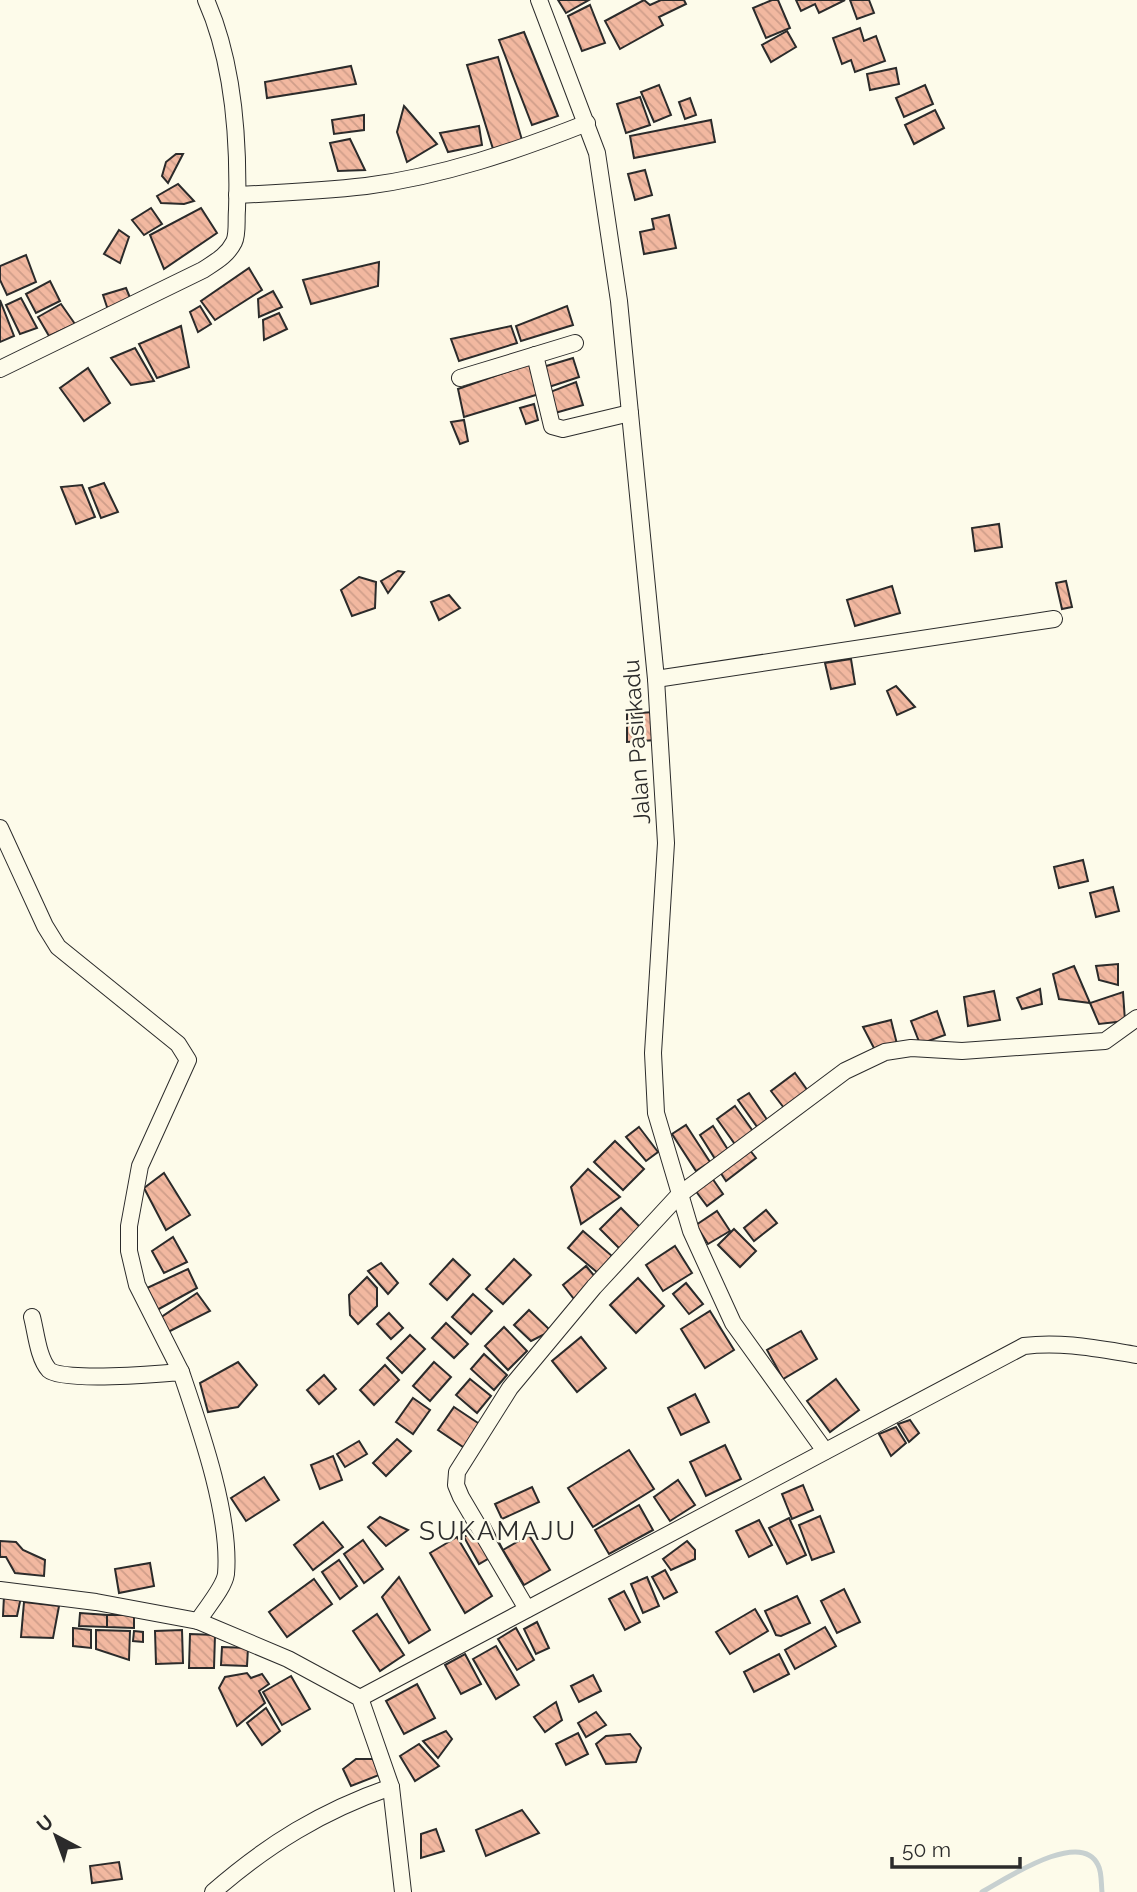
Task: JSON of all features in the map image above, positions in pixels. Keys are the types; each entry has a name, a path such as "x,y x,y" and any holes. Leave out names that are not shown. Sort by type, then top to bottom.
{"street":[{"path":"0,369 203,270 225,256 236,240 237,148 229,84 218,26 206,0"},
{"name":"Jalan Pasirkadu","path":"539,0 597,153 619,301 656,679 666,843 653,1053 656,1113 691,1231 733,1323 825,1451"},
{"path":"237,195 367,186 419,176 520,149 587,123"},
{"path":"460,378 575,343"},
{"path":"535,355 548,419 554,428 563,429 630,413"},
{"path":"656,679 1054,619"},
{"path":"0,828 45,926 58,947 178,1044 188,1060 140,1166 129,1226 129,1251 137,1285 181,1373 205,1450 222,1522 226,1577 198,1620"},
{"path":"527,1609 461,1497 456,1485 457,1472 510,1388 594,1287 679,1195 845,1071 886,1052 911,1048 999,1050 1105,1041 1137,1018"},
{"path":"32,1317 47,1368 57,1374 125,1377 181,1373"},
{"path":"360,1698 1024,1346 1046,1343 1137,1355"},
{"path":"0,1590 198,1620 288,1659 360,1698 391,1787 403,1892"},
{"path":"213,1892 300,1825 345,1803 391,1787"}],"building":[{"path":"558,0 589,0 566,13"},
{"path":"644,0 650,5 661,0 684,0 686,4 659,17 663,25 620,49 605,21"},
{"path":"778,0 790,28 766,38 753,8"},
{"path":"796,0 845,0 819,13 815,4 801,11"},
{"path":"850,0 869,0 874,13 857,19"},
{"path":"590,5 605,43 582,51 568,16"},
{"path":"860,28 864,41 876,36 885,61 855,72 851,60 842,64 833,38"},
{"path":"787,31 796,47 771,62 762,45"},
{"path":"524,32 558,116 532,125 499,40"},
{"path":"498,57 522,140 493,149 467,65"},
{"path":"351,66 356,84 267,98 265,82"},
{"path":"896,68 899,84 870,90 867,74"},
{"path":"659,85 671,115 654,122 641,92"},
{"path":"925,85 933,104 904,117 896,98"},
{"path":"640,97 650,125 626,133 617,104"},
{"path":"690,98 696,115 685,119 679,102"},
{"path":"404,106 437,144 407,162 397,132"},
{"path":"935,110 944,128 914,144 905,125"},
{"path":"364,115 364,130 334,134 332,120"},
{"path":"711,120 715,142 634,158 630,136"},
{"path":"479,126 482,145 448,152 440,133"},
{"path":"350,139 365,170 338,171 330,143"},
{"path":"176,154 183,154 168,183 162,176 166,162"},
{"path":"645,170 652,195 635,200 628,174"},
{"path":"178,184 194,201 184,204 161,203 157,196"},
{"path":"151,208 162,224 144,235 132,220"},
{"path":"201,208 217,233 164,269 150,235"},
{"path":"669,215 676,248 644,254 640,232 654,229 652,219"},
{"path":"119,230 129,237 120,263 104,254"},
{"path":"26,255 36,282 7,295 0,280 0,266"},
{"path":"379,262 378,286 311,304 303,280"},
{"path":"249,268 262,290 215,320 201,301"},
{"path":"50,281 60,301 36,313 26,294"},
{"path":"126,288 131,300 108,310 103,295"},
{"path":"273,291 282,307 259,317 258,299"},
{"path":"21,298 37,328 20,334 6,305"},
{"path":"0,300 14,336 0,342"},
{"path":"61,304 75,324 49,336 38,317"},
{"path":"200,306 211,324 198,332 190,312"},
{"path":"567,306 573,325 521,341 516,326"},
{"path":"279,313 287,329 264,340 263,320"},
{"path":"181,326 189,367 157,378 139,344"},
{"path":"511,326 517,343 459,361 451,339"},
{"path":"135,348 154,381 131,385 111,358"},
{"path":"573,358 579,377 549,387 543,367"},
{"path":"529,364 539,394 464,417 458,389"},
{"path":"88,368 110,403 84,421 60,388"},
{"path":"576,382 583,405 555,413 550,392"},
{"path":"534,404 538,420 526,424 520,408"},
{"path":"464,420 468,441 460,444 451,422"},
{"path":"104,483 118,512 101,518 89,488"},
{"path":"82,485 95,517 76,524 61,487"},
{"path":"999,524 1002,547 975,551 972,528"},
{"path":"398,571 404,572 388,593 381,581"},
{"path":"359,577 376,582 375,608 352,616 341,590"},
{"path":"1066,581 1072,607 1062,609 1056,583"},
{"path":"892,586 900,613 855,626 847,600"},
{"path":"449,595 460,608 439,620 431,602"},
{"path":"851,659 855,684 831,689 825,663"},
{"path":"896,686 915,707 897,715 887,691"},
{"path":"653,712 656,740 627,742 627,714"},
{"path":"1083,860 1088,881 1059,888 1054,867"},
{"path":"1113,887 1119,911 1096,917 1090,893"},
{"path":"1118,964 1118,985 1099,980 1096,966"},
{"path":"1074,966 1090,1003 1059,999 1053,974"},
{"path":"1040,989 1042,1004 1022,1009 1017,998"},
{"path":"994,991 1000,1020 968,1026 964,997"},
{"path":"1123,992 1125,1021 1099,1024 1090,1003"},
{"path":"937,1011 945,1035 920,1044 911,1021"},
{"path":"891,1020 897,1044 875,1050 863,1027"},
{"path":"795,1073 808,1091 784,1108 771,1091"},
{"path":"749,1093 770,1124 760,1131 738,1100"},
{"path":"735,1106 755,1134 737,1147 717,1119"},
{"path":"686,1125 710,1162 696,1171 672,1134"},
{"path":"713,1126 730,1153 717,1162 700,1135"},
{"path":"639,1127 658,1152 646,1161 626,1137"},
{"path":"615,1141 644,1169 623,1190 594,1162"},
{"path":"749,1149 756,1158 726,1181 720,1172"},
{"path":"588,1169 620,1197 581,1224 571,1187"},
{"path":"164,1173 190,1215 166,1230 144,1188"},
{"path":"712,1178 723,1194 707,1206 695,1190"},
{"path":"621,1208 641,1228 620,1249 600,1229"},
{"path":"766,1210 777,1223 754,1241 744,1228"},
{"path":"717,1211 730,1231 708,1244 696,1225"},
{"path":"734,1229 756,1251 740,1267 718,1245"},
{"path":"583,1231 612,1256 598,1273 568,1248"},
{"path":"173,1237 187,1262 164,1273 152,1251"},
{"path":"675,1246 692,1273 663,1291 646,1265"},
{"path":"453,1259 470,1275 447,1300 430,1284"},
{"path":"514,1259 531,1275 503,1304 486,1289"},
{"path":"381,1263 398,1283 388,1294 368,1271"},
{"path":"586,1266 597,1279 574,1299 563,1285"},
{"path":"188,1269 197,1288 157,1310 147,1288"},
{"path":"367,1277 377,1288 377,1306 358,1324 350,1315 349,1295"},
{"path":"638,1278 664,1306 636,1333 610,1305"},
{"path":"686,1283 703,1304 689,1314 673,1294"},
{"path":"197,1293 210,1311 166,1333 160,1318"},
{"path":"473,1294 492,1311 471,1334 452,1317"},
{"path":"529,1310 551,1331 531,1341 514,1325"},
{"path":"710,1311 734,1350 705,1368 681,1329"},
{"path":"389,1313 403,1328 391,1339 377,1324"},
{"path":"446,1323 468,1344 454,1358 432,1338"},
{"path":"504,1327 527,1351 508,1370 485,1346"},
{"path":"801,1331 817,1359 783,1379 767,1350"},
{"path":"410,1335 425,1349 402,1373 387,1358"},
{"path":"581,1337 606,1368 577,1392 552,1361"},
{"path":"484,1354 507,1375 494,1390 471,1369"},
{"path":"238,1362 257,1385 238,1407 208,1412 200,1383"},
{"path":"434,1362 451,1377 430,1401 413,1386"},
{"path":"385,1365 399,1380 374,1405 360,1390"},
{"path":"324,1375 336,1389 319,1404 307,1390"},
{"path":"470,1379 491,1396 477,1413 456,1395"},
{"path":"836,1379 859,1410 830,1432 807,1401"},
{"path":"695,1394 709,1422 681,1435 668,1408"},
{"path":"413,1398 430,1410 413,1434 396,1422"},
{"path":"454,1407 484,1427 469,1451 438,1430"},
{"path":"910,1420 919,1433 909,1442 898,1424"},
{"path":"896,1427 906,1443 891,1456 879,1434"},
{"path":"397,1439 411,1451 386,1476 373,1463"},
{"path":"359,1441 367,1454 345,1467 337,1454"},
{"path":"725,1445 741,1479 706,1496 690,1462"},
{"path":"629,1450 654,1489 593,1527 568,1488"},
{"path":"333,1456 342,1480 320,1489 311,1465"},
{"path":"264,1477 279,1500 246,1521 231,1498"},
{"path":"678,1480 695,1505 670,1521 654,1497"},
{"path":"803,1485 813,1510 792,1519 782,1494"},
{"path":"532,1487 539,1502 502,1519 495,1504"},
{"path":"639,1505 653,1530 609,1554 595,1530"},
{"path":"820,1516 834,1552 812,1560 799,1525"},
{"path":"380,1517 408,1530 386,1546 368,1527"},
{"path":"789,1518 806,1555 787,1564 769,1528"},
{"path":"759,1520 772,1545 749,1557 736,1531"},
{"path":"323,1522 343,1547 313,1570 294,1545"},
{"path":"489,1523 503,1550 479,1564 464,1537"},
{"path":"529,1535 550,1570 524,1585 503,1550"},
{"path":"457,1537 492,1596 465,1613 430,1553"},
{"path":"363,1540 383,1569 364,1583 344,1554"},
{"path":"0,1541 16,1542 23,1550 45,1560 44,1576 15,1573 6,1557 0,1557"},
{"path":"687,1541 695,1550 695,1559 671,1570 663,1559"},
{"path":"339,1560 357,1586 340,1599 322,1572"},
{"path":"150,1563 154,1586 119,1593 115,1569"},
{"path":"665,1570 677,1592 664,1599 652,1577"},
{"path":"399,1577 430,1630 409,1643 382,1597"},
{"path":"647,1577 659,1606 643,1613 631,1584"},
{"path":"314,1579 332,1604 287,1637 269,1612"},
{"path":"844,1589 860,1622 837,1633 821,1601"},
{"path":"624,1591 640,1622 625,1630 609,1599"},
{"path":"4,1596 21,1597 17,1616 3,1616"},
{"path":"797,1596 810,1623 781,1636 776,1635 765,1611"},
{"path":"24,1602 59,1606 53,1638 21,1637"},
{"path":"755,1609 768,1631 730,1654 716,1632"},
{"path":"80,1613 107,1615 107,1627 79,1626"},
{"path":"377,1614 404,1655 380,1671 353,1631"},
{"path":"107,1615 134,1615 134,1628 107,1627"},
{"path":"537,1622 549,1648 536,1654 524,1629"},
{"path":"825,1627 836,1646 795,1669 785,1650"},
{"path":"73,1628 91,1630 91,1648 73,1646"},
{"path":"516,1628 534,1660 517,1670 498,1639"},
{"path":"96,1630 130,1631 129,1660 96,1649"},
{"path":"182,1630 183,1663 156,1664 155,1631"},
{"path":"134,1631 143,1632 143,1642 133,1641"},
{"path":"190,1634 215,1635 214,1668 189,1668"},
{"path":"496,1646 519,1685 496,1699 473,1659"},
{"path":"222,1647 248,1648 247,1666 221,1665"},
{"path":"465,1654 481,1684 461,1694 445,1665"},
{"path":"779,1654 789,1674 754,1692 744,1672"},
{"path":"247,1673 251,1678 262,1674 269,1684 259,1691 265,1703 237,1726 219,1688 225,1677"},
{"path":"593,1675 601,1691 579,1702 571,1686"},
{"path":"291,1676 310,1709 282,1725 263,1692"},
{"path":"417,1684 435,1718 404,1734 386,1701"},
{"path":"556,1702 562,1720 545,1732 534,1717"},
{"path":"266,1708 280,1731 262,1745 247,1723"},
{"path":"596,1712 606,1725 586,1737 578,1723"},
{"path":"446,1731 452,1739 438,1758 423,1741"},
{"path":"578,1733 588,1754 566,1765 556,1744"},
{"path":"630,1734 641,1748 636,1762 606,1764 596,1744 606,1736"},
{"path":"419,1744 439,1766 415,1781 400,1756"},
{"path":"356,1759 373,1759 379,1775 351,1786 343,1769"},
{"path":"522,1810 539,1833 486,1856 476,1830"},
{"path":"436,1829 444,1851 421,1858 421,1834"},
{"path":"119,1862 122,1879 92,1883 90,1866"}],"waterway":[{"path":"982,1892 1042,1860 1076,1852 1089,1855 1098,1865 1102,1892"}],"district":[{"name":"SUKAMAJU","path":"498,1531"}]}
